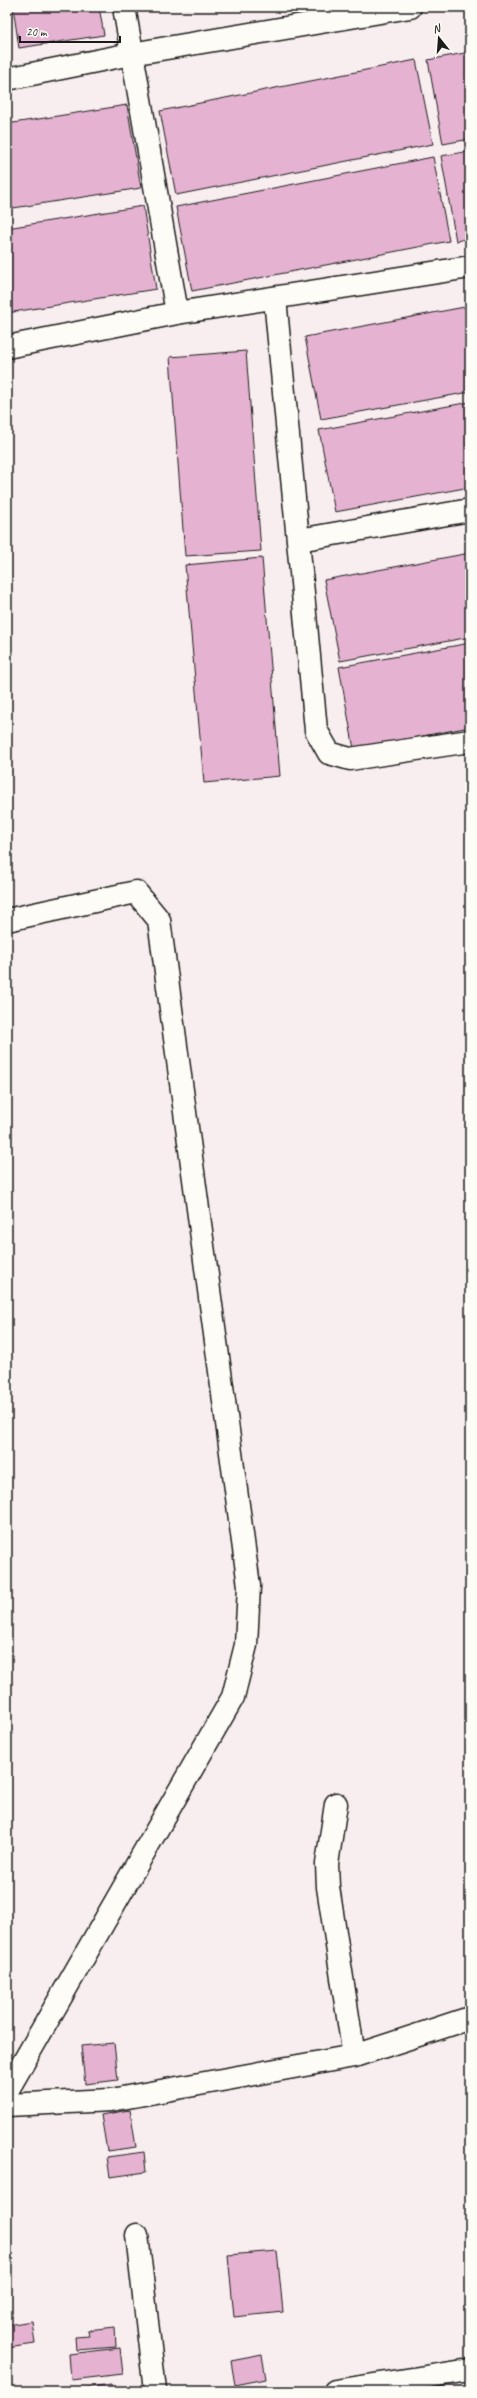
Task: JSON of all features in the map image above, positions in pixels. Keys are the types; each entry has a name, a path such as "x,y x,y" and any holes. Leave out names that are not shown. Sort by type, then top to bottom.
{"street":[{"path":"124,7 177,313"},
{"path":"7,79 131,54 410,7"},
{"path":"7,347 177,313 470,267"},
{"path":"275,298 316,730 328,753 350,759 470,741"},
{"path":"299,540 470,510"},
{"path":"7,920 136,892 159,920 249,1586 246,1645 233,1697 7,2091"},
{"path":"336,1804 327,1864 328,1887 354,2056"},
{"path":"7,2105 111,2100 354,2056 470,2018"},
{"path":"137,2235 155,2391"},
{"path":"335,2391 470,2370"}],"building":[{"path":"13,7 99,7 104,35 19,48"},
{"path":"7,29 10,49 7,50"},
{"path":"470,52 470,139 443,144 428,60"},
{"path":"416,60 433,144 176,195 160,111"},
{"path":"127,105 141,188 7,209 7,124"},
{"path":"470,151 470,238 456,241 441,156"},
{"path":"433,157 449,241 192,291 176,207"},
{"path":"143,206 156,289 7,313 7,228"},
{"path":"470,306 470,392 321,419 305,337"},
{"path":"246,351 261,551 185,556 170,357"},
{"path":"470,402 470,487 335,512 319,430"},
{"path":"470,553 470,637 340,661 324,580"},
{"path":"262,558 280,776 204,783 185,565"},
{"path":"470,643 470,727 354,749 339,667"},
{"path":"114,2043 118,2080 85,2084 81,2046"},
{"path":"130,2110 136,2147 107,2151 101,2115"},
{"path":"144,2152 146,2172 110,2177 107,2157"},
{"path":"277,2251 283,2312 234,2317 228,2255"},
{"path":"32,2321 35,2344 7,2348 7,2325"},
{"path":"115,2327 116,2347 76,2350 75,2337 89,2336 88,2330"},
{"path":"120,2348 123,2374 71,2380 69,2354"},
{"path":"262,2355 266,2379 235,2385 231,2361"},
{"path":"111,2384 111,2391 77,2391 77,2389"}]}
